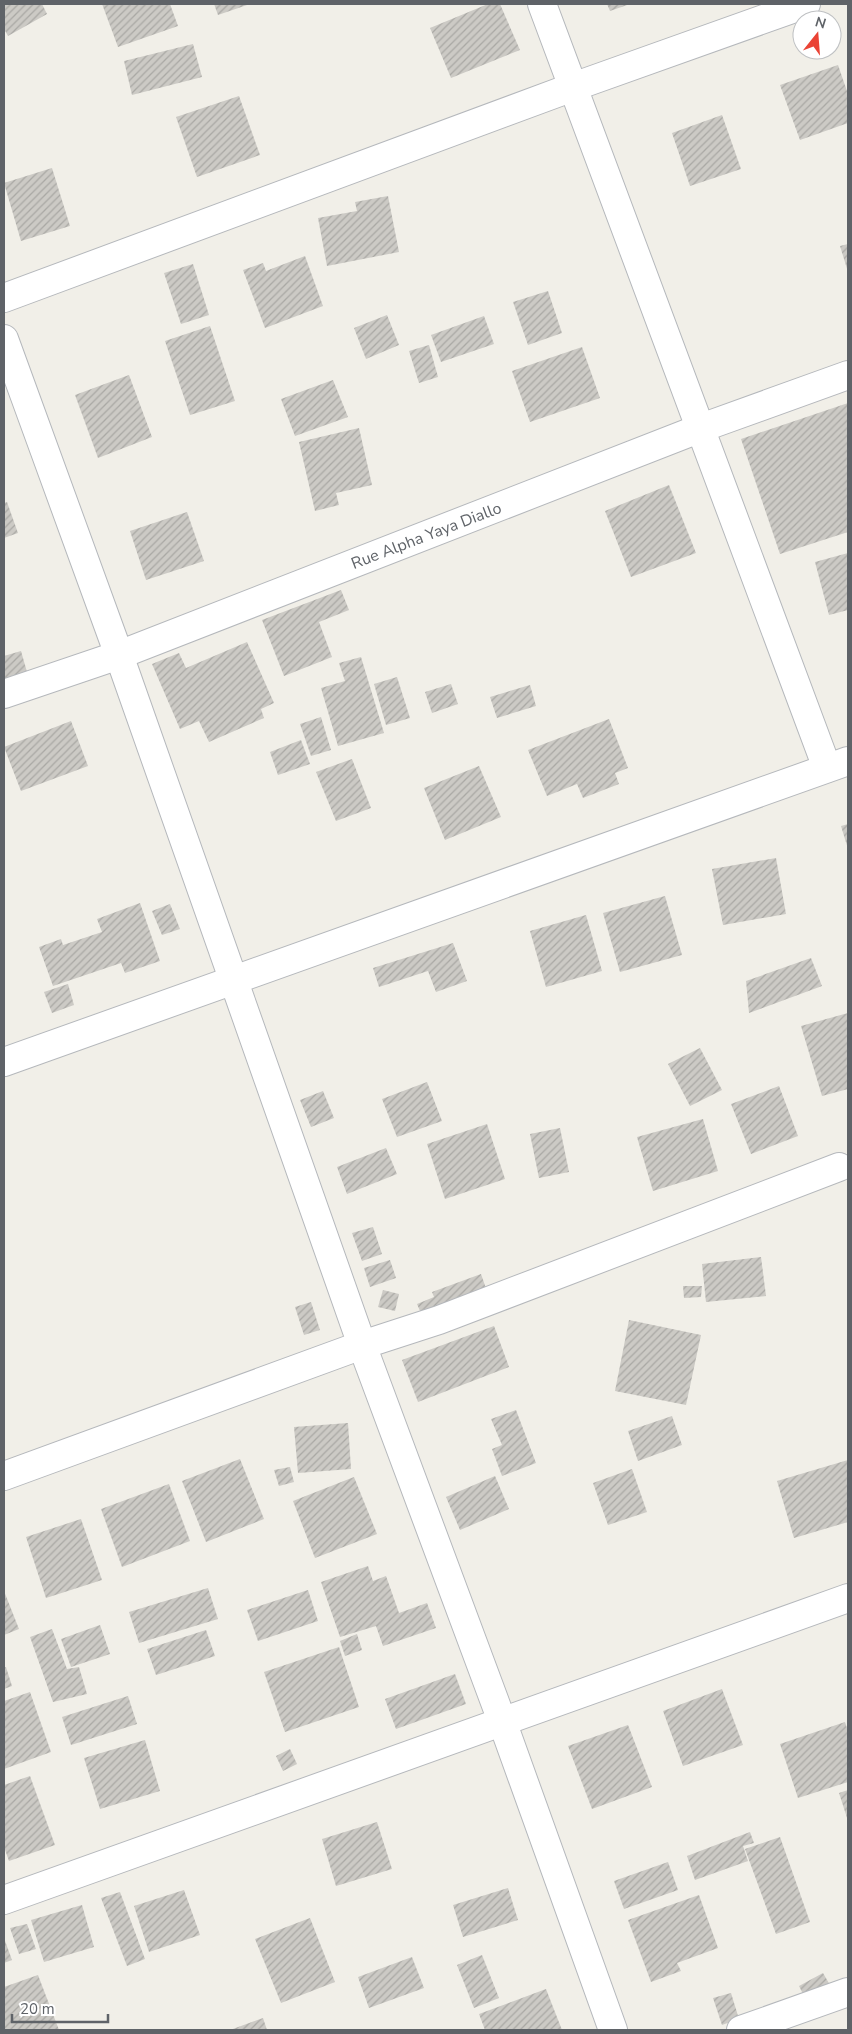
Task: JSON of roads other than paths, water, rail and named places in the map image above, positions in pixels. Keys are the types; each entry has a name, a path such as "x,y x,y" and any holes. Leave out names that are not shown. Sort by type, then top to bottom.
{"street":[{"path":"4,1062 838,765 701,428 542,4"},
{"path":"4,298 574,87 806,4"},
{"path":"4,339 119,655 362,1345 614,2030"},
{"name":"Rue Alpha Yaya Diallo","path":"4,694 119,655 701,428 848,375"},
{"path":"4,1476 362,1345 439,1320 838,1167"},
{"path":"4,1900 848,1598"},
{"path":"741,2030 848,1992"}]}
